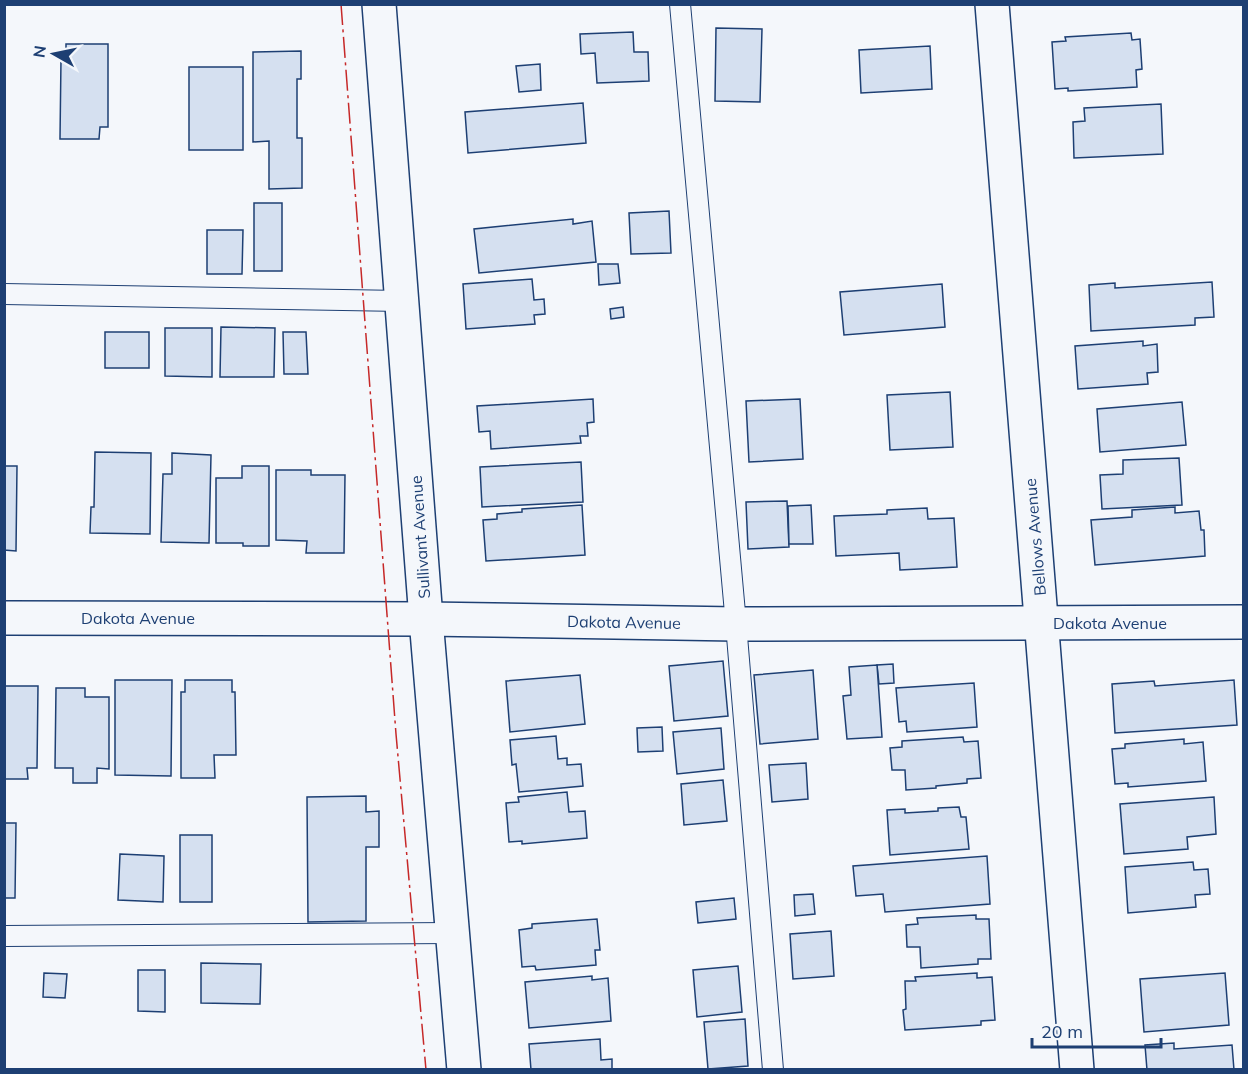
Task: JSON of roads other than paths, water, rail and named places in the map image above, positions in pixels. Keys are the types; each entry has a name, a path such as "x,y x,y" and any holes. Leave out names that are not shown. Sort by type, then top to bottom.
{"street":[{"name":"Sullivant Avenue","path":"379,4 426,619 464,1070"},
{"name":"Bellows Avenue","path":"992,4 1077,1070"},
{"name":"Dakota Avenue","path":"4,618 426,619 736,624 1244,622"}],"lane":[{"path":"680,4 736,624 773,1070"},
{"path":"4,294 402,302"},
{"path":"4,936 453,933"}]}
